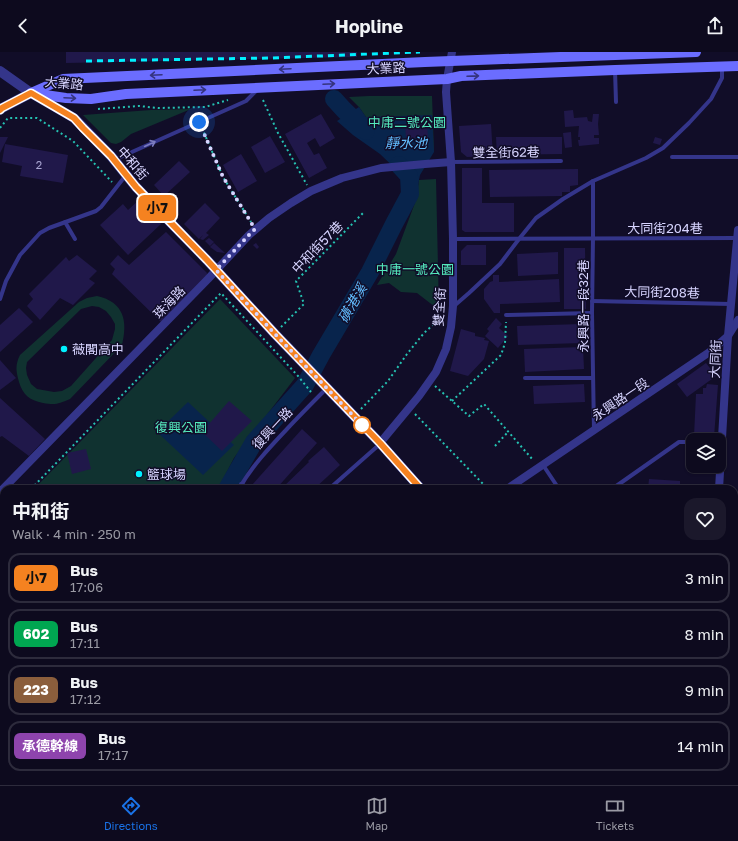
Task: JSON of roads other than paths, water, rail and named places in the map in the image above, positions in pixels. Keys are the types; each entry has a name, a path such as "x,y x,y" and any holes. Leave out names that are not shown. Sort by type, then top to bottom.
{"main road":[{"name":"大業路","path":"31,93 63,79 451,57 696,52"},
{"name":"大業路","path":"31,93 66,98 91,99 126,94 446,79 461,76 738,66"}],"street":[{"name":"雙全街","path":"380,443 430,382 446,349 451,326 453,306 453,239 451,162 446,79 451,57"},
{"name":"中和街","path":"0,71 31,93 74,118 114,160 136,187 324,385"},
{"path":"0,110 31,93"},
{"name":"珠海路","path":"7,485 249,235 269,218 310,191 342,178 381,168 451,162"},
{"name":"大同街","path":"722,433 728,336 738,230"},
{"name":"永興路一段","path":"514,485 711,351 728,336 738,320"},
{"path":"324,385 380,443 417,485"},
{"name":"大同街","path":"719,485 720,473"}],"lane":[{"path":"453,306 500,264 518,239 536,218 562,199 593,181 646,158 663,148 711,99 722,78 722,66"},
{"path":"615,70 616,102"},
{"path":"114,160 246,101 260,87"},
{"path":"672,157 738,157"},
{"name":"雙全街62巷","path":"451,162 561,161"},
{"path":"0,299 6,281 20,255 40,233 49,228 96,211 127,175"},
{"name":"永興路一段32巷","path":"593,181 592,378 594,431"},
{"path":"65,222 76,239"},
{"name":"大同街204巷","path":"453,239 738,238"},
{"name":"大同街208巷","path":"592,301 731,304"},
{"path":"506,315 592,313"},
{"path":"525,378 592,378"},
{"name":"復興一路","path":"241,484 251,469 324,385"},
{"path":"618,485 680,442 686,442"},
{"path":"333,485 380,443"},
{"path":"541,466 556,485"}],"water":[{"name":"靜水池","path":"359,107 366,117 432,115 434,152 420,175 418,185 404,186 403,176 380,154 353,135 337,121"},
{"path":"188,402 234,445 203,475 157,432"}],"waterway":[{"name":"磺港溪","path":"334,99 366,131"},
{"name":"磺港溪","path":"229,485 254,442 305,385 370,272 410,194 409,176 399,165"}],"railway":[{"path":"86,61 270,58 420,52"}],"place":[{"name":"薇閣高中","path":"64,349"},
{"name":"籃球場","path":"139,474"}],"park label":[{"name":"中庸二號公園","path":"407,122"},
{"name":"中庸一號公園","path":"415,269"},
{"name":"復興公園","path":"181,427"}]}
